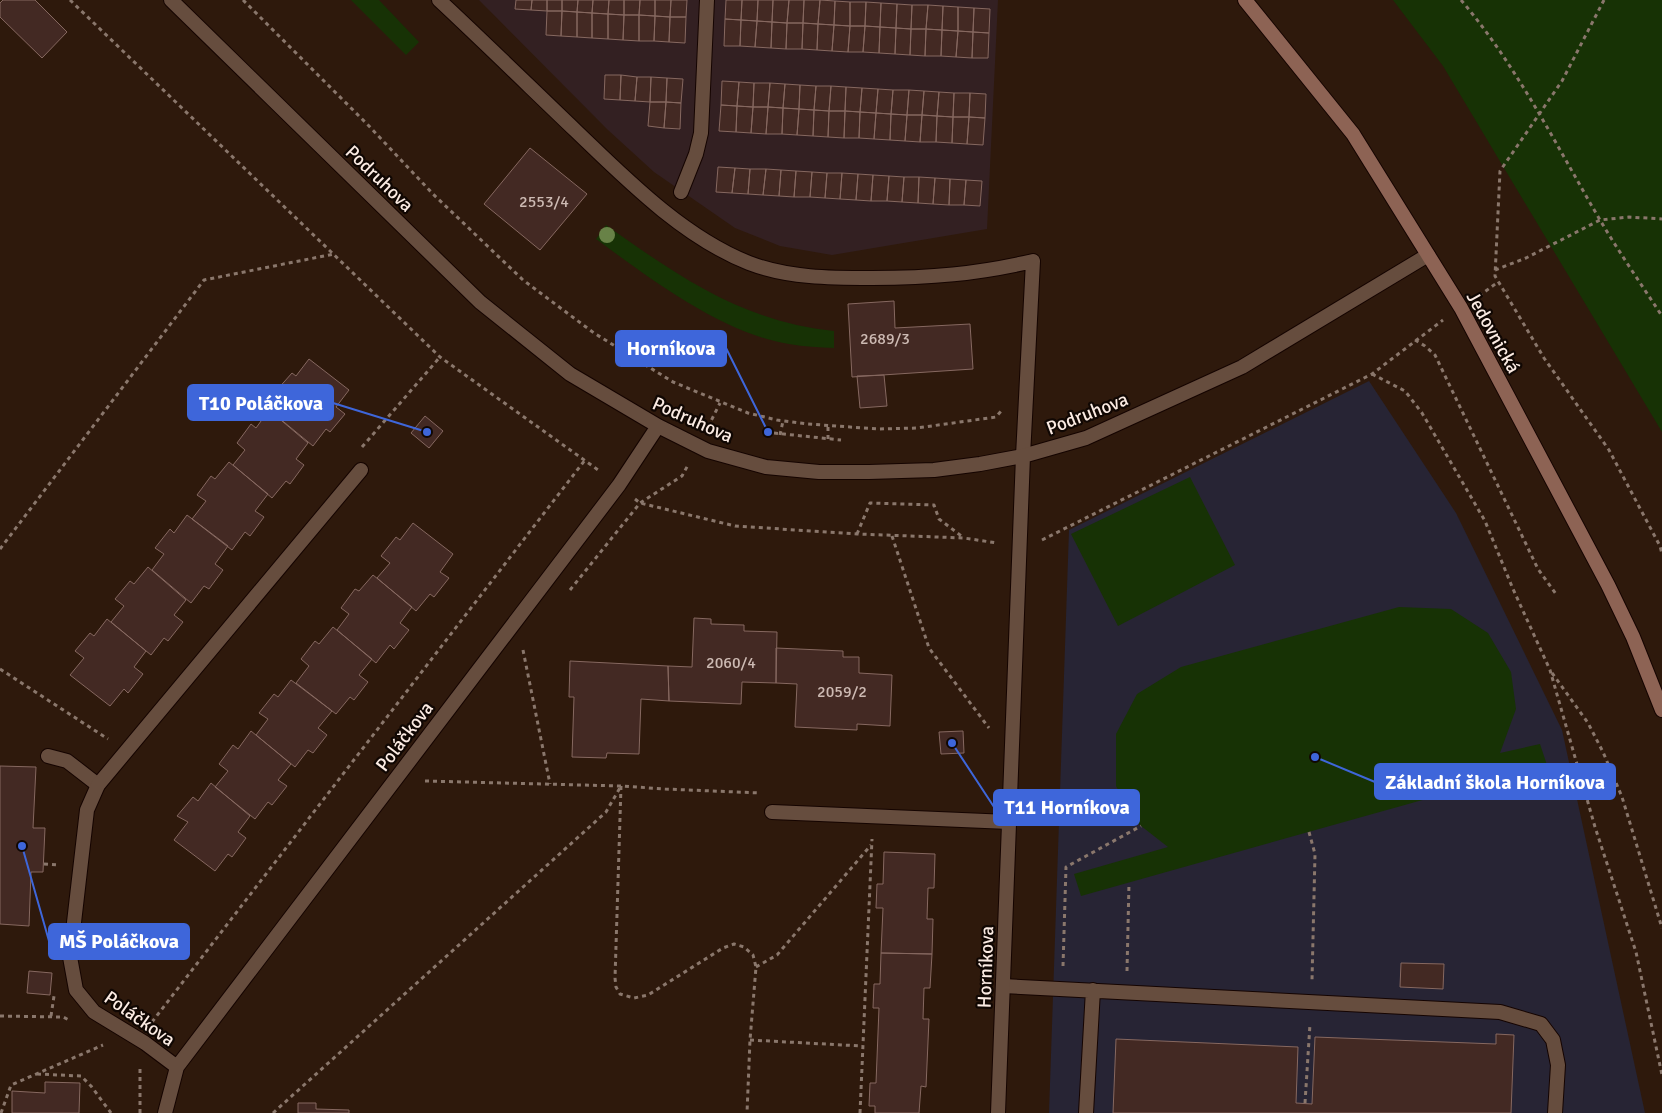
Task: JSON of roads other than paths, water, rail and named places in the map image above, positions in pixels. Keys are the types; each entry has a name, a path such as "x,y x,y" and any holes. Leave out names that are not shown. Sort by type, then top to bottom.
{"main road":[{"name":"Jedovnická","path":"1246,0 1353,134 1461,308 1608,585 1633,637 1662,710"}],"street":[{"name":"Podruhova","path":"171,0 480,302 570,374 658,426 708,451 766,467 819,472 934,470 1023,456 1086,438 1242,367 1428,255"},
{"name":"Horníkova","path":"439,0 624,176 678,222 725,252 749,263 807,276 850,278 947,276 986,271 1033,261 1019,546 998,1113"},
{"path":"681,192 696,154 701,133 706,0"},
{"name":"Poláčkova","path":"165,1113 177,1067 618,485 658,426"},
{"name":"Poláčkova","path":"177,1067 145,1043 94,1012 76,990 70,957 87,810 98,785 362,470"},
{"path":"48,756 67,761 98,785"},
{"path":"772,812 1009,822"},
{"path":"1003,986 1500,1012 1541,1024 1553,1040 1558,1065 1555,1113"},
{"path":"1086,1113 1093,990"}],"place":[{"name":"T10 Poláčkova","path":"427,432"},
{"name":"Horníkova","path":"768,432"},
{"name":"T11 Horníkova","path":"952,743"},
{"name":"Základní škola Horníkova","path":"1315,757"},
{"name":"MŠ Poláčkova","path":"22,846"}]}
